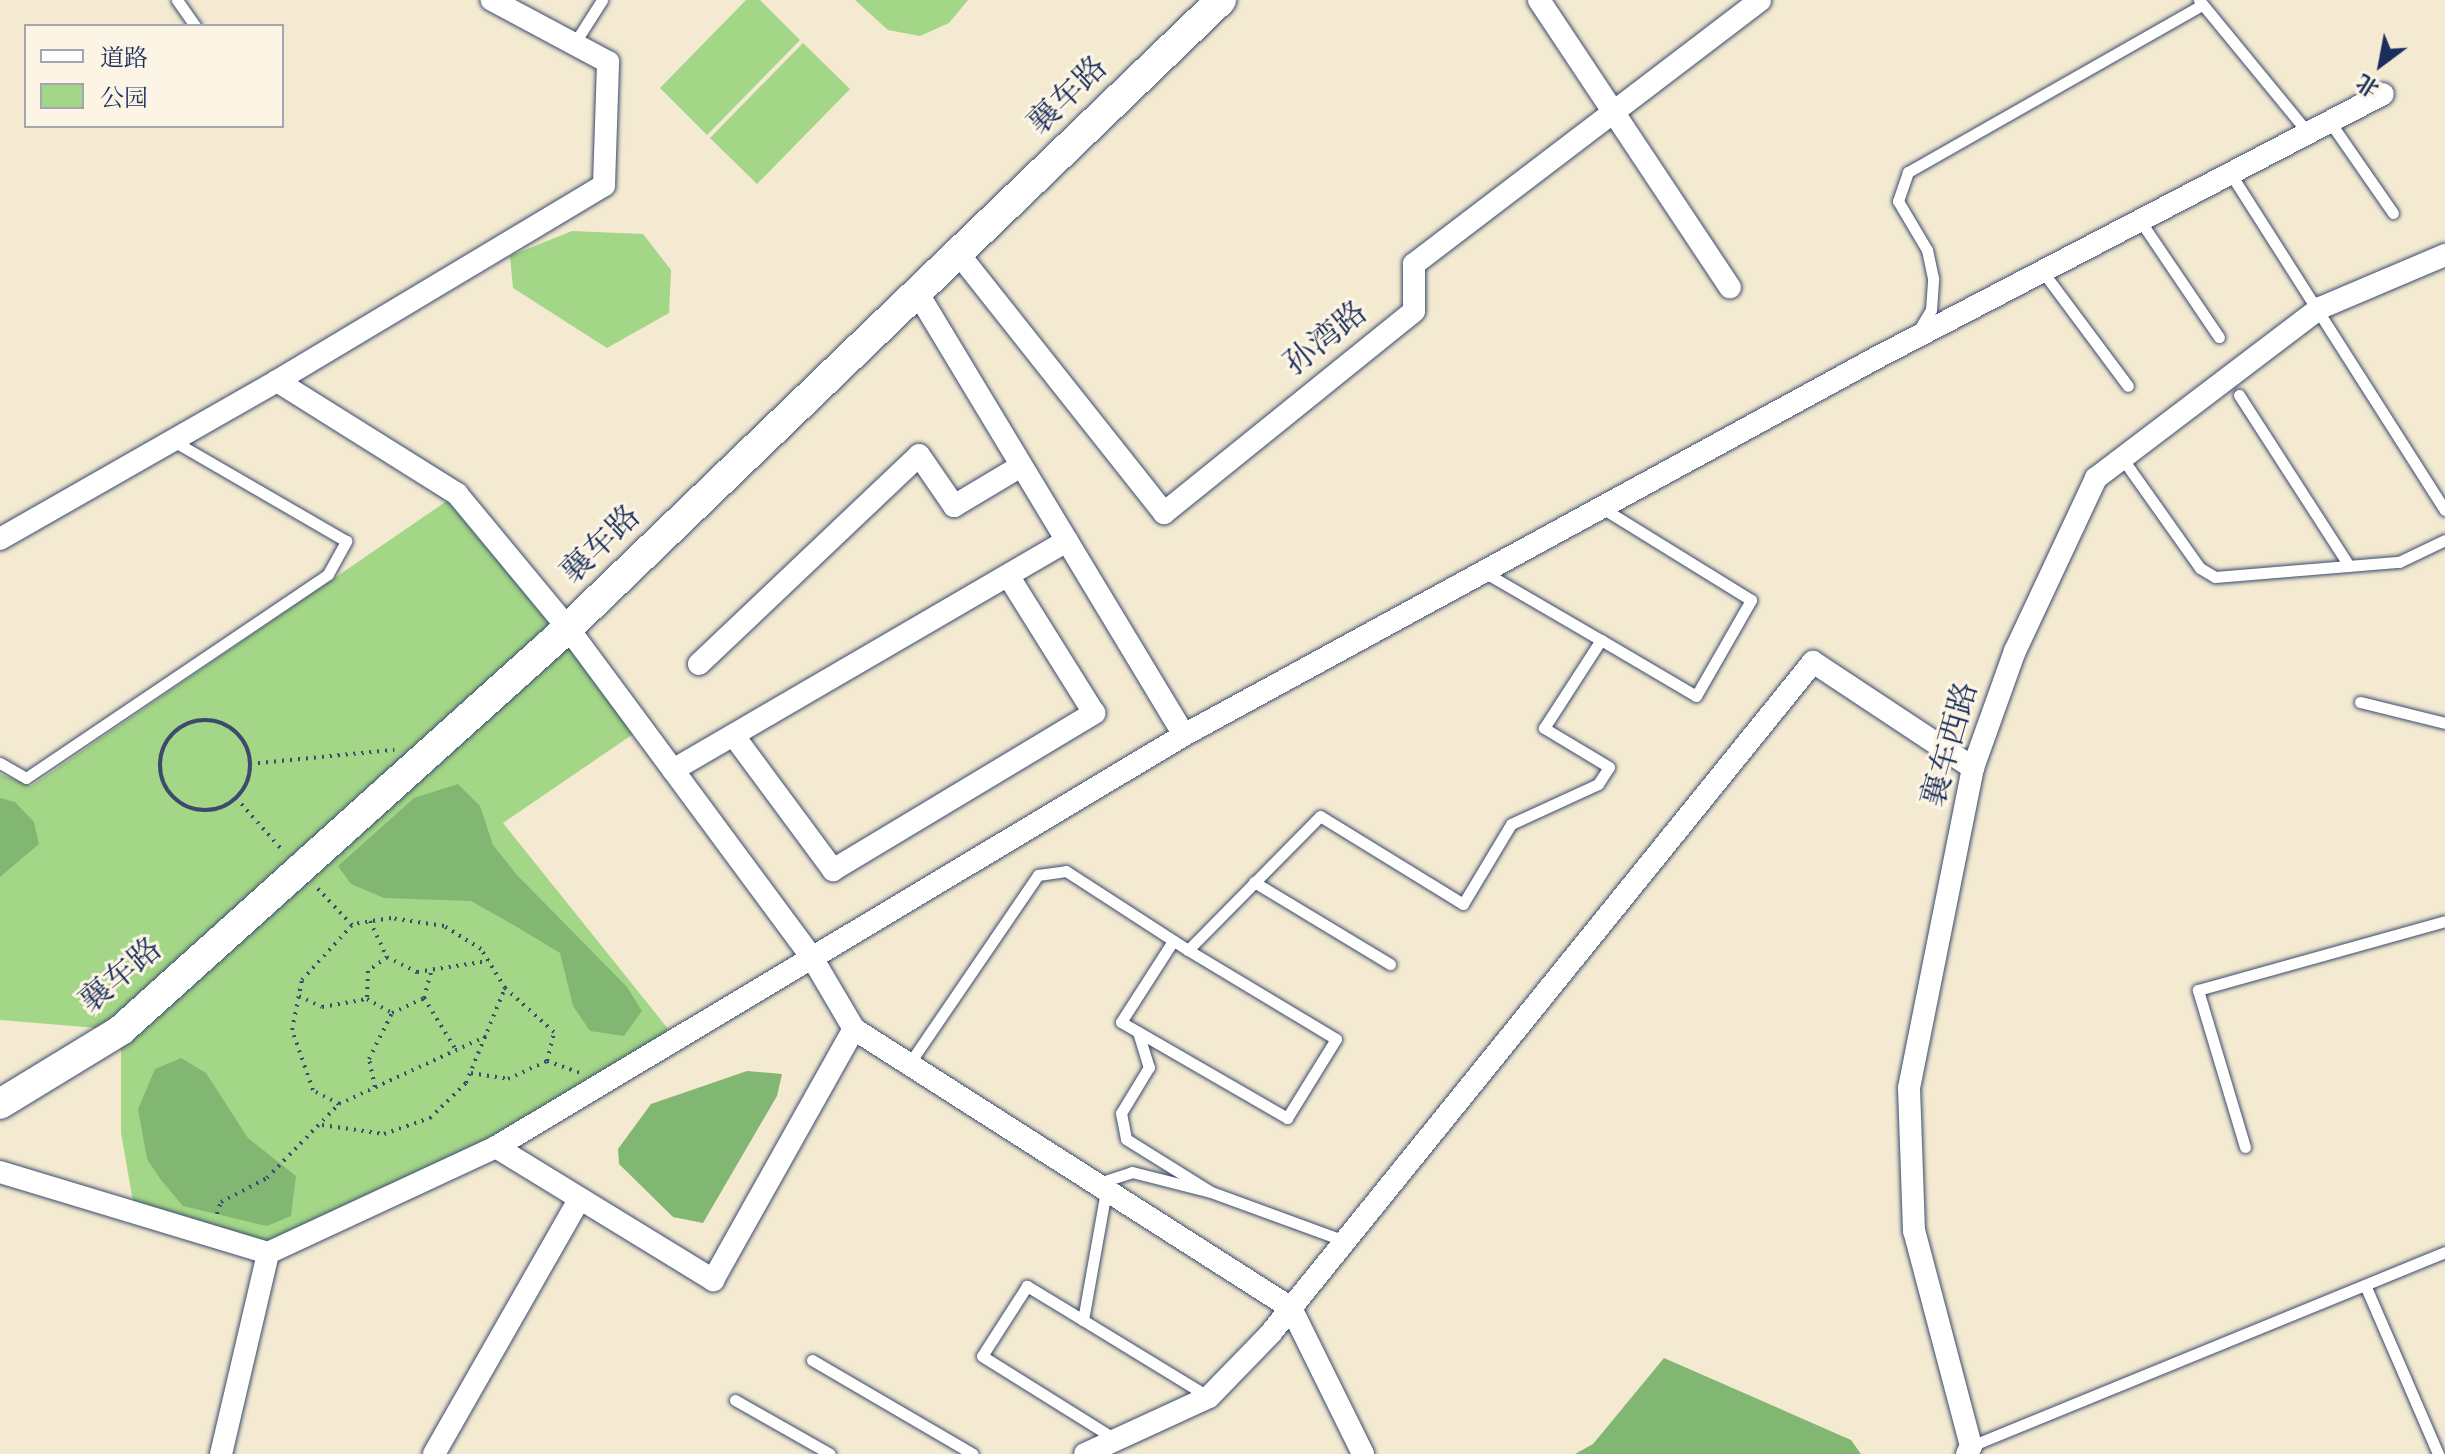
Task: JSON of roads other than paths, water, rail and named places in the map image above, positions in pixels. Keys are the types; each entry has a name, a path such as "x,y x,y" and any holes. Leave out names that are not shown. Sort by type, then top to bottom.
{"street":[{"path":"1,536 277,381 604,185 608,62 492,0"},
{"name":"襄车路","path":"0,1104 121,1030 568,628 1221,0"},
{"path":"1539,0 1730,287"},
{"name":"孙湾路","path":"958,253 1164,513 1414,311 1414,264 1615,115 1760,0"},
{"path":"0,1172 268,1253 496,1147 589,1089 814,961 1184,735 1913,339 2332,125 2383,94"},
{"name":"襄车西路","path":"1969,1450 1914,1231 1909,1088 1973,768 2015,651 2096,478 2320,308 2445,255"},
{"path":"917,292 1184,735"},
{"path":"277,381 457,494 568,628 814,961 854,1029 1291,1308 1363,1454"},
{"path":"699,664 919,455 954,506 1021,466"},
{"path":"673,770 1067,541"},
{"path":"734,736 833,870 1094,713 1009,577"},
{"path":"1085,1454 1209,1397 1291,1308 1813,662 1973,768"},
{"path":"496,1147 713,1280 854,1029"},
{"path":"434,1454 579,1200"},
{"path":"221,1454 268,1253"}],"lane":[{"path":"177,0 194,24"},
{"path":"574,44 602,0"},
{"path":"1913,339 1931,310 1933,278 1927,250 1898,201 1908,172 2200,2 2310,136"},
{"path":"2332,125 2393,213"},
{"path":"2232,176 2320,308 2445,510"},
{"path":"2141,222 2219,337"},
{"path":"2043,272 2128,386"},
{"path":"2239,395 2349,566"},
{"path":"0,763 26,778 328,574 346,541 172,440"},
{"path":"2122,458 2200,568 2215,577 2399,562 2445,540"},
{"path":"1484,572 1696,696 1751,600 1601,508"},
{"path":"1188,950 1320,816 1463,904 1511,824 1598,784 1609,767 1544,728 1601,640"},
{"path":"2360,702 2445,723"},
{"path":"909,1064 1038,875 1066,871 1173,941 1336,1039 1287,1118 1121,1022 1173,941"},
{"path":"1254,882 1390,964"},
{"path":"2245,1147 2198,990 2445,921"},
{"path":"1138,1032 1149,1067 1121,1113 1126,1139 1211,1192"},
{"path":"1083,1320 1102,1187 1132,1172 1211,1192 1345,1241"},
{"path":"1969,1450 2445,1252"},
{"path":"2365,1285 2438,1454"},
{"path":"1116,1440 982,1356 1027,1286 1209,1397"},
{"path":"812,1360 973,1454"},
{"path":"735,1400 830,1454"}]}
